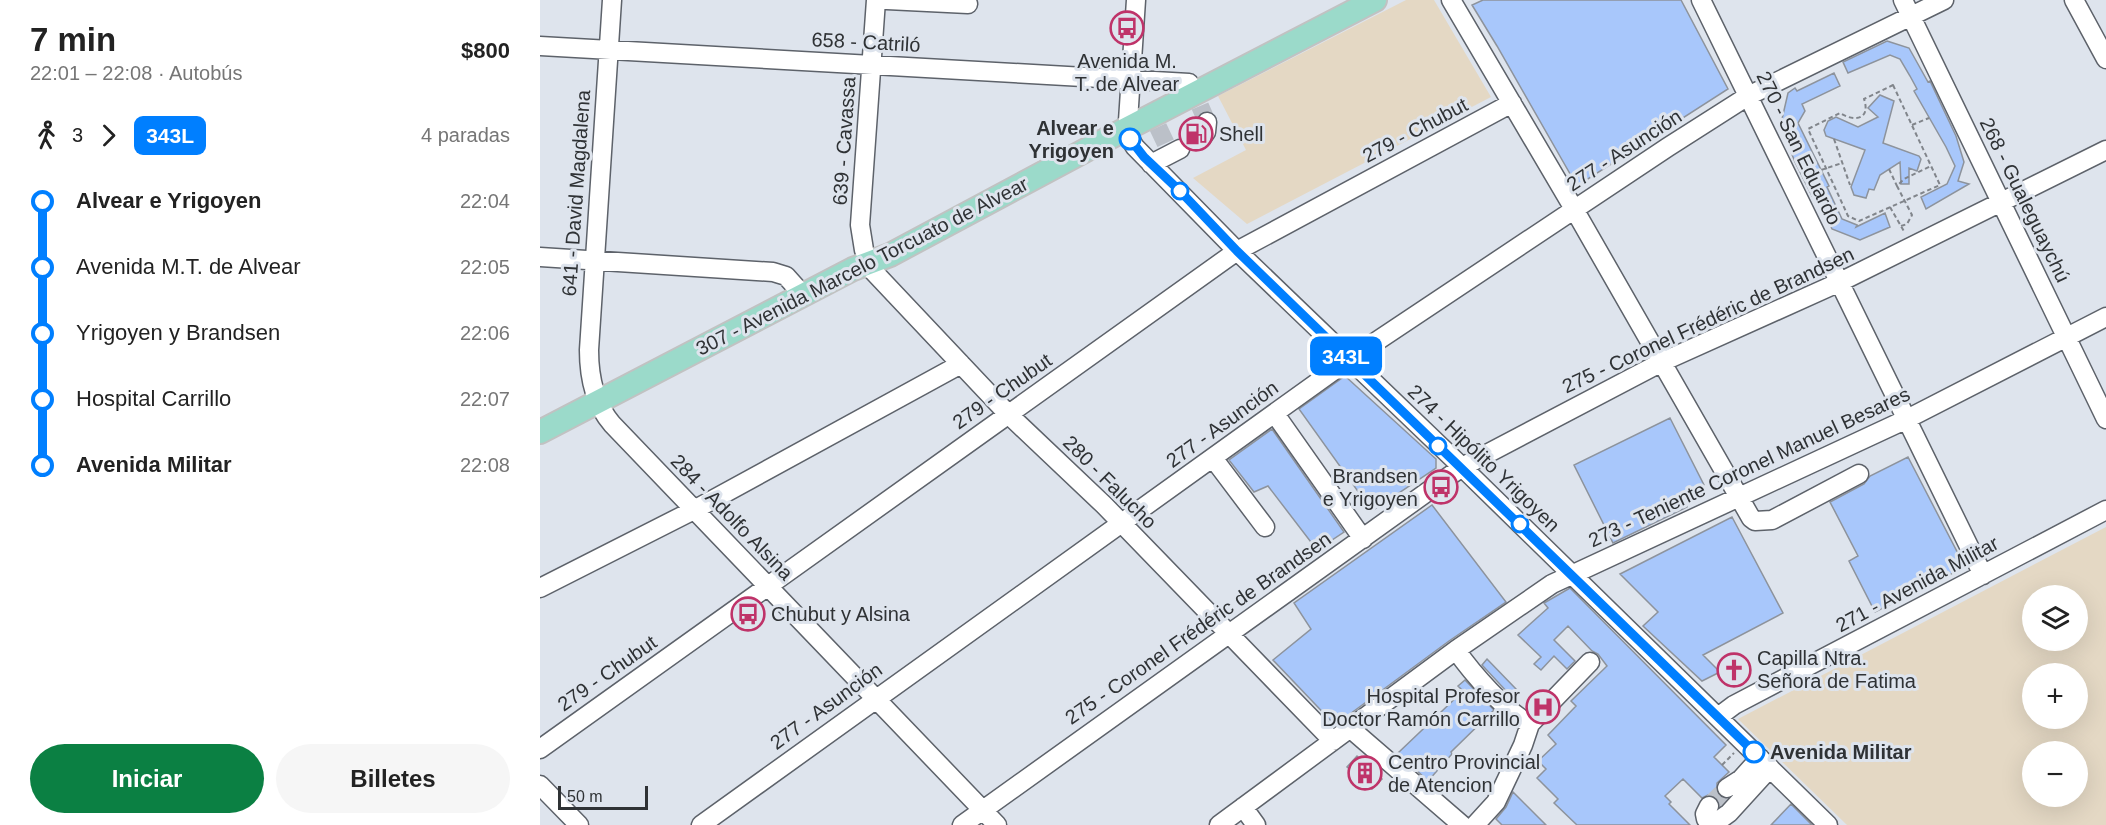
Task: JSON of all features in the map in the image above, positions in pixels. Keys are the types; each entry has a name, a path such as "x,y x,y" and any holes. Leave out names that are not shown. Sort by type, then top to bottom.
{"main road":[{"name":"307 - Avenida Marcelo Torcuato de Alvear","path":"540,432 596,395 1128,121 1198,109 1350,0"},
{"name":"307 - Avenida Marcelo Torcuato de Alvear","path":"1128,121 1156,121 1198,109 1375,0"},
{"name":"307 - Avenida Marcelo Torcuato de Alvear","path":"540,417 596,395"}],"street":[{"name":"641 - David Magdalena","path":"596,395 589,369 589,350 612,0"},
{"name":"639 - Cavassa","path":"866,256 860,225 876,0"},
{"path":"887,0 968,4"},
{"path":"1128,121 1136,0"},
{"path":"1451,0 1751,518 1765,522 1772,520 1859,474"},
{"name":"270 - San Eduardo","path":"1701,0 1983,575"},
{"name":"277 - Asunción","path":"701,825 1350,359 1574,209 1748,96 1907,8 1944,0"},
{"path":"2074,0 2106,59"},
{"name":"268 - Gualeguaychú","path":"1907,8 2106,419"},
{"name":"658 - Catriló","path":"540,46 1131,80 1198,109"},
{"name":"279 - Chubut","path":"540,748 1237,251 1512,104"},
{"name":"274 - Hipólito Yrigoyen","path":"1128,121 1132,144 1237,251 1462,467 1828,825"},
{"path":"1151,164 1172,149"},
{"name":"275 - Coronel Frédéric de Brandsen","path":"962,825 1462,467 1662,362 1840,282 2106,150"},
{"name":"280 - Falucho","path":"866,256 879,279 1008,414 1104,505 1333,741"},
{"path":"540,257 773,272 786,276 798,290"},
{"name":"273 - Teniente Coronel Manuel Besares","path":"1219,825 1551,584 1907,419 2106,317"},
{"path":"540,588 694,510 961,364"},
{"name":"284 - Adolfo Alsina","path":"596,395 612,424 997,825"},
{"path":"1275,414 1363,539"},
{"path":"1213,458 1265,527"},
{"name":"271 - Avenida Militar","path":"1718,717 1734,705 2106,510"},
{"path":"1456,651 1469,669 1516,715 1530,724"},
{"path":"1474,825 1496,802 1523,745 1530,724 1590,662"},
{"path":"1351,729 1462,825"},
{"path":"1727,788 1765,763"},
{"path":"1709,806 1705,814 1706,819 1710,823 1716,823 1729,813 1765,763"},
{"path":"540,785 579,825"},
{"path":"1243,807 1256,825"}],"path":[{"path":"1893,85 1931,166 1940,185 1859,221 1848,216 1808,129 1840,113 1856,120 1865,112 1864,99 1893,85"},
{"path":"1912,125 1929,117"},
{"path":"1834,139 1850,185"},
{"path":"1821,170 1842,163"},
{"path":"1897,186 1904,179 1931,166"},
{"path":"1889,169 1912,215 1907,224 1901,225"},
{"path":"1890,207 1913,247"}],"shaded area":[{"path":"1406,0 1434,0 1491,97 1247,224 1193,178 1246,150 1218,96"},
{"path":"2106,527 2106,825 1847,825 1738,719"}],"building":[{"path":"1483,0 1681,0 1728,89 1577,186 1472,5"},
{"path":"1887,41 1909,48 1928,82 1930,81 1956,136 1964,162 1958,181 1969,184 1926,209 1921,197 1947,184 1955,166 1914,91 1917,89 1910,76 1900,59 1890,55 1848,73 1843,62"},
{"path":"1834,73 1840,86 1802,104 1805,111 1798,123 1829,186 1827,187 1842,219 1857,225 1856,227 1885,213 1890,227 1860,240 1832,229 1815,194 1812,196 1795,162 1791,152 1796,149 1782,119 1788,93"},
{"path":"1880,95 1894,101 1883,143 1919,156 1921,159 1917,171 1909,168 1909,184 1901,184 1900,162 1880,175 1874,190 1869,189 1866,198 1854,195 1851,187 1865,150 1826,136 1824,130 1828,121 1836,117 1858,127 1878,117 1868,108"},
{"path":"1345,376 1436,459 1436,468 1372,511 1299,409"},
{"path":"1670,418 1704,485 1682,495 1687,507 1613,543 1574,465"},
{"path":"1272,429 1344,532 1317,550 1268,486 1254,492 1229,460"},
{"path":"1908,457 1965,567 1875,612 1849,561 1858,556 1830,502 1864,484 1870,476"},
{"path":"1432,505 1506,602 1335,725 1273,660 1311,629 1294,603"},
{"path":"1732,517 1783,613 1703,655 1720,672 1702,681 1643,626 1658,612 1620,574"},
{"path":"1570,588 1726,745 1714,757 1729,772 1717,783 1717,794 1726,800 1721,805 1713,796 1708,795 1702,798 1683,779 1665,796 1671,802 1669,804 1690,825 1577,825 1554,803 1558,799 1537,778 1546,769 1538,761 1556,744 1548,735 1576,706 1571,701 1607,666 1598,654 1592,651 1568,626 1554,640 1575,661 1567,669 1554,656 1541,670 1534,664 1541,657 1518,635 1548,608 1544,603"},
{"path":"1487,659 1516,689 1510,695 1482,665"},
{"path":"1465,680 1494,710 1451,752 1452,754 1428,781 1398,753 1463,691 1458,686"},
{"name":"Centro Provincial de Atencion","path":"1357,756 1382,779 1372,789 1347,767"},
{"path":"1513,792 1546,825 1502,825 1496,819 1506,807"},
{"path":"1791,804 1812,825 1771,825"}],"tunnel":[{"path":"1200,106 1207,122"},
{"path":"1158,127 1166,144"},
{"path":"1709,806 1727,788"}],"bus line":[{"name":"343L","path":"1130,139 1144,157 1237,251 1754,752"}],"place":[{"name":"Avenida M. T. de Alvear","path":"1127,28"},
{"name":"Shell","path":"1196,134"},
{"name":"Alvear e Yrigoyen","path":"1130,139"},
{"name":"Brandsen e Yrigoyen","path":"1441,487"},
{"name":"Chubut y Alsina","path":"748,614"},
{"name":"Capilla Ntra. Señora de Fatima","path":"1734,670"},
{"name":"Hospital Profesor Doctor Ramón Carrillo","path":"1543,707"},
{"name":"Avenida Militar","path":"1754,752"},
{"name":"Centro Provincial de Atencion","path":"1365,773"}]}
